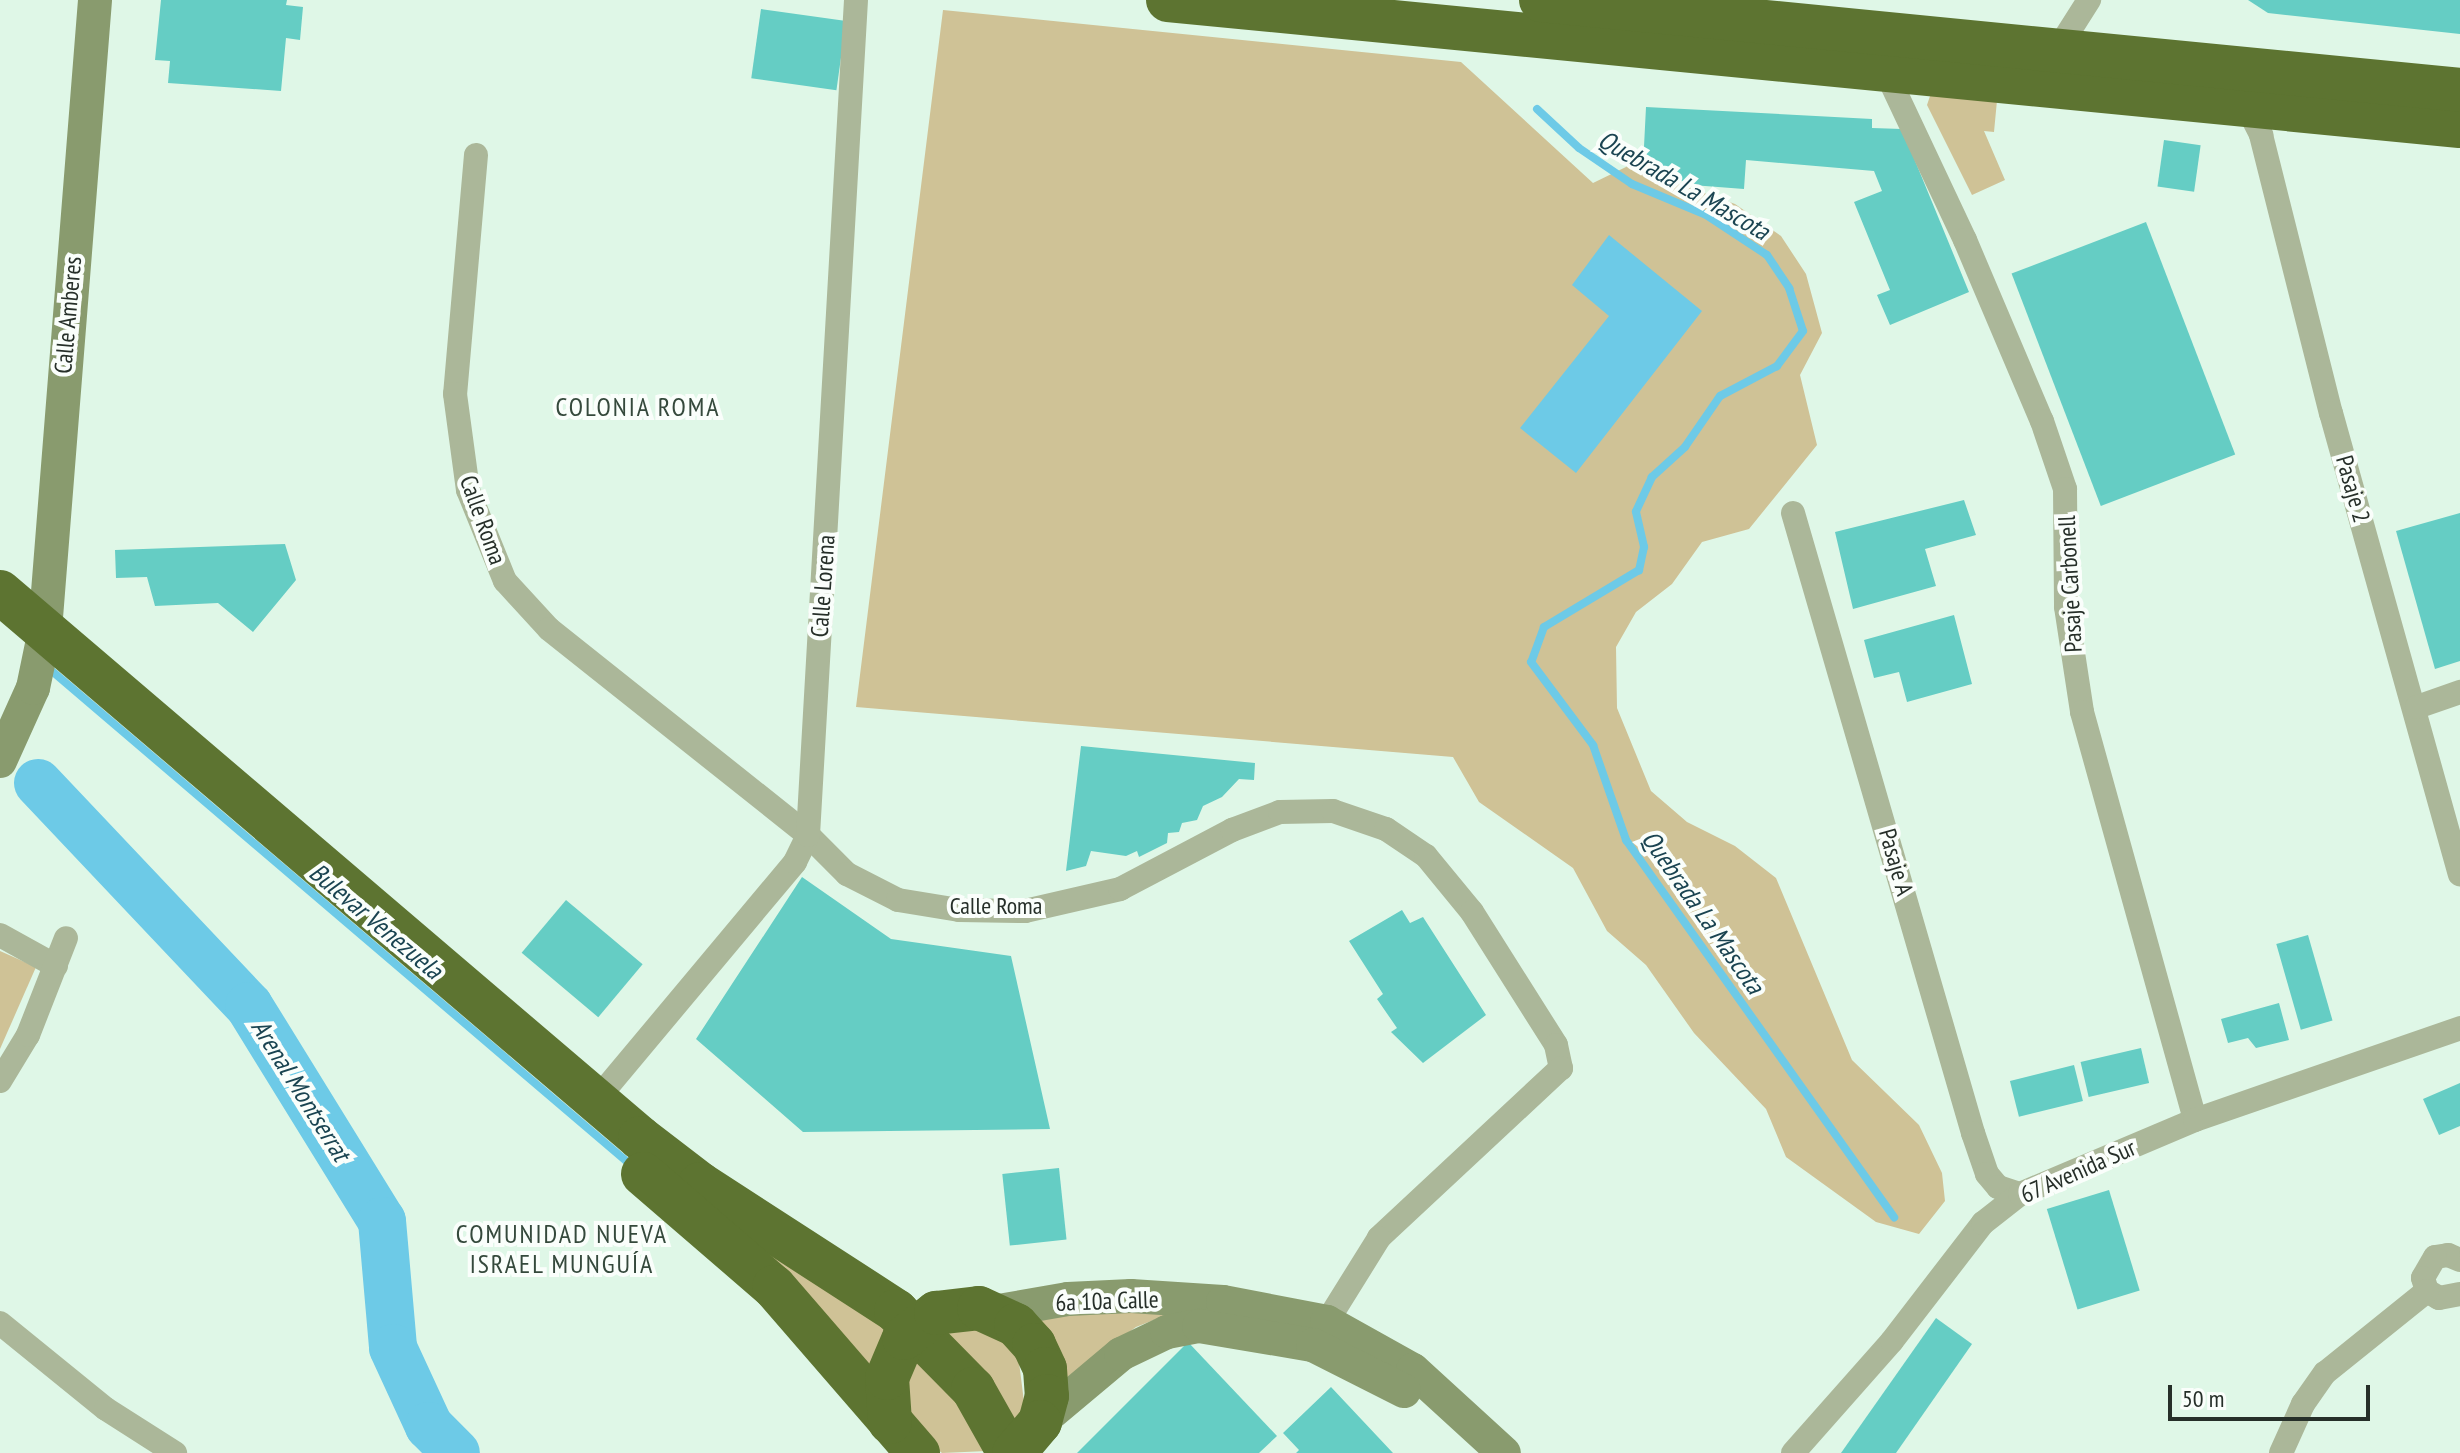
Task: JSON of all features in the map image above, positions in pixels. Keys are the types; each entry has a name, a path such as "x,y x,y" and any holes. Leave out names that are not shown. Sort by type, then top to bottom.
{"highway":[{"path":"1168,0 2460,126"},
{"path":"1541,0 1762,10 2056,52 2460,90"},
{"path":"0,592 42,645 731,1247 810,1324 908,1444"},
{"path":"0,627 42,645 700,1184 838,1269 914,1326 1021,1443 1047,1396 1040,1357 1016,1325 993,1312 950,1309 914,1326 896,1350 887,1378 908,1444"}],"street":[{"name":"Calle Amberes","path":"0,761 33,688 42,645 95,0"},
{"name":"Calle Lorena","path":"597,1099 795,862 808,835 856,0"},
{"path":"2056,52 2089,0"},
{"name":"Pasaje Carbonell","path":"1885,70 1971,254 2042,421 2065,489 2066,607 2082,712 2195,1120"},
{"name":"Pasaje 2","path":"2246,105 2261,135 2331,413 2417,707 2460,874"},
{"name":"Calle Roma","path":"476,155 455,394 462,462 486,543 505,581 541,622 808,835 847,874 898,900 959,910 1025,911 1120,889 1232,830 1280,812 1333,811 1386,829 1426,856 1472,912 1556,1045 1561,1068 1379,1238 1320,1333"},
{"name":"Pasaje A","path":"1793,513 1973,1133 1987,1174 1998,1187 2020,1194"},
{"path":"2417,707 2460,692"},
{"path":"0,935 56,966"},
{"path":"0,1081 28,1035 66,938"},
{"name":"67 Avenida Sur","path":"1793,1453 1892,1341 1983,1223 2020,1194 2195,1120 2460,1028"},
{"path":"2427,1291 2423,1272 2430,1260 2441,1254 2460,1260"},
{"path":"2427,1291 2446,1299 2460,1294"},
{"path":"2281,1453 2303,1404 2325,1373 2427,1291"},
{"name":"6a 10a Calle","path":"993,1312 1068,1299 1131,1296 1223,1302 1320,1333"},
{"path":"0,1323 106,1409 175,1453"},
{"name":"6a 10a Calle","path":"1021,1443 1121,1354 1178,1329 1233,1328 1320,1333"},
{"path":"1320,1333 1408,1393 1473,1453"},
{"path":"1320,1333 1413,1370 1504,1453"}],"shaded area":[{"path":"943,10 1461,62 1593,183 1628,166 1735,204 1781,236 1806,274 1822,333 1800,375 1817,445 1749,529 1702,542 1672,584 1636,612 1616,647 1617,708 1651,791 1687,822 1735,846 1776,878 1852,1060 1919,1125 1942,1173 1945,1201 1919,1234 1876,1222 1786,1157 1766,1109 1694,1033 1646,965 1607,931 1573,868 1479,802 1453,757 856,707"},
{"path":"1932,90 1998,90 1994,132 1984,131 2005,180 1972,195 1927,105"},
{"path":"0,951 36,967 0,1049"},
{"path":"713,1213 892,1331 876,1385"},
{"path":"1167,1303 1169,1314 1136,1327 1054,1387 1027,1320"},
{"path":"960,1325 991,1330 1018,1354 1024,1402 1020,1418 1007,1432 939,1336"},
{"path":"917,1356 945,1383 987,1451 942,1453 904,1423 906,1373"}],"water":[{"path":"1609,235 1702,311 1576,473 1520,428 1609,316 1572,285"}],"building":[{"path":"161,0 287,0 286,5 303,7 300,40 286,38 281,91 168,83 170,61 155,60"},
{"path":"2248,0 2460,0 2460,34 2268,13"},
{"path":"761,9 846,21 836,90 751,78"},
{"path":"1646,107 1872,119 1872,128 1902,129 1969,292 1890,325 1877,295 1890,290 1854,202 1882,191 1874,171 1746,160 1744,189 1692,185 1643,166"},
{"path":"2164,140 2201,145 2194,192 2157,187"},
{"path":"2146,222 2235,454 2101,506 2012,274"},
{"path":"1964,500 1976,535 1925,549 1936,586 1853,609 1835,532"},
{"path":"2460,513 2460,661 2435,669 2396,531"},
{"path":"285,544 296,580 253,632 218,603 155,606 147,577 116,578 115,550"},
{"path":"1954,615 1972,684 1907,702 1899,672 1874,678 1864,640"},
{"path":"1081,746 1255,763 1254,780 1239,779 1222,797 1203,806 1197,820 1182,823 1179,832 1168,833 1167,843 1139,857 1137,851 1126,856 1091,851 1086,866 1066,871"},
{"path":"802,877 891,939 1011,956 1050,1129 803,1132 696,1039"},
{"path":"566,900 643,964 598,1017 522,953"},
{"path":"1402,910 1410,923 1423,917 1486,1015 1423,1063 1391,1032 1397,1028 1377,999 1383,994 1349,941"},
{"path":"2308,935 2333,1021 2301,1030 2276,944"},
{"path":"2279,1003 2289,1040 2256,1048 2248,1038 2228,1043 2221,1019"},
{"path":"2141,1048 2149,1083 2089,1097 2081,1062"},
{"path":"2074,1065 2083,1101 2019,1117 2010,1081"},
{"path":"2460,1083 2460,1126 2439,1135 2423,1099"},
{"path":"1059,1168 1067,1240 1010,1246 1002,1174"},
{"path":"2109,1190 2140,1290 2078,1309 2047,1209"},
{"path":"1936,1318 1972,1344 1896,1453 1841,1453"},
{"path":"1188,1342 1277,1436 1259,1453 1077,1453"},
{"path":"1331,1387 1393,1453 1296,1453 1299,1450 1283,1433"}],"waterway":[{"name":"Quebrada La Mascota","path":"1537,109 1579,148 1632,184 1706,215 1767,255 1789,288 1803,331 1777,366 1720,396 1685,447 1652,477 1636,512 1644,547 1639,570 1544,627 1531,662 1593,745 1626,840 1894,1217"},
{"name":"Bulevar Venezuela","path":"46,666 632,1166"},
{"name":"Arenal Montserrat","path":"38,783 249,1006 382,1221 393,1348 429,1426 456,1453"}],"district":[{"name":"COLONIA ROMA","path":"638,407"},
{"name":"COMUNIDAD NUEVA ISRAEL MUNGUÍA","path":"562,1249"}]}
